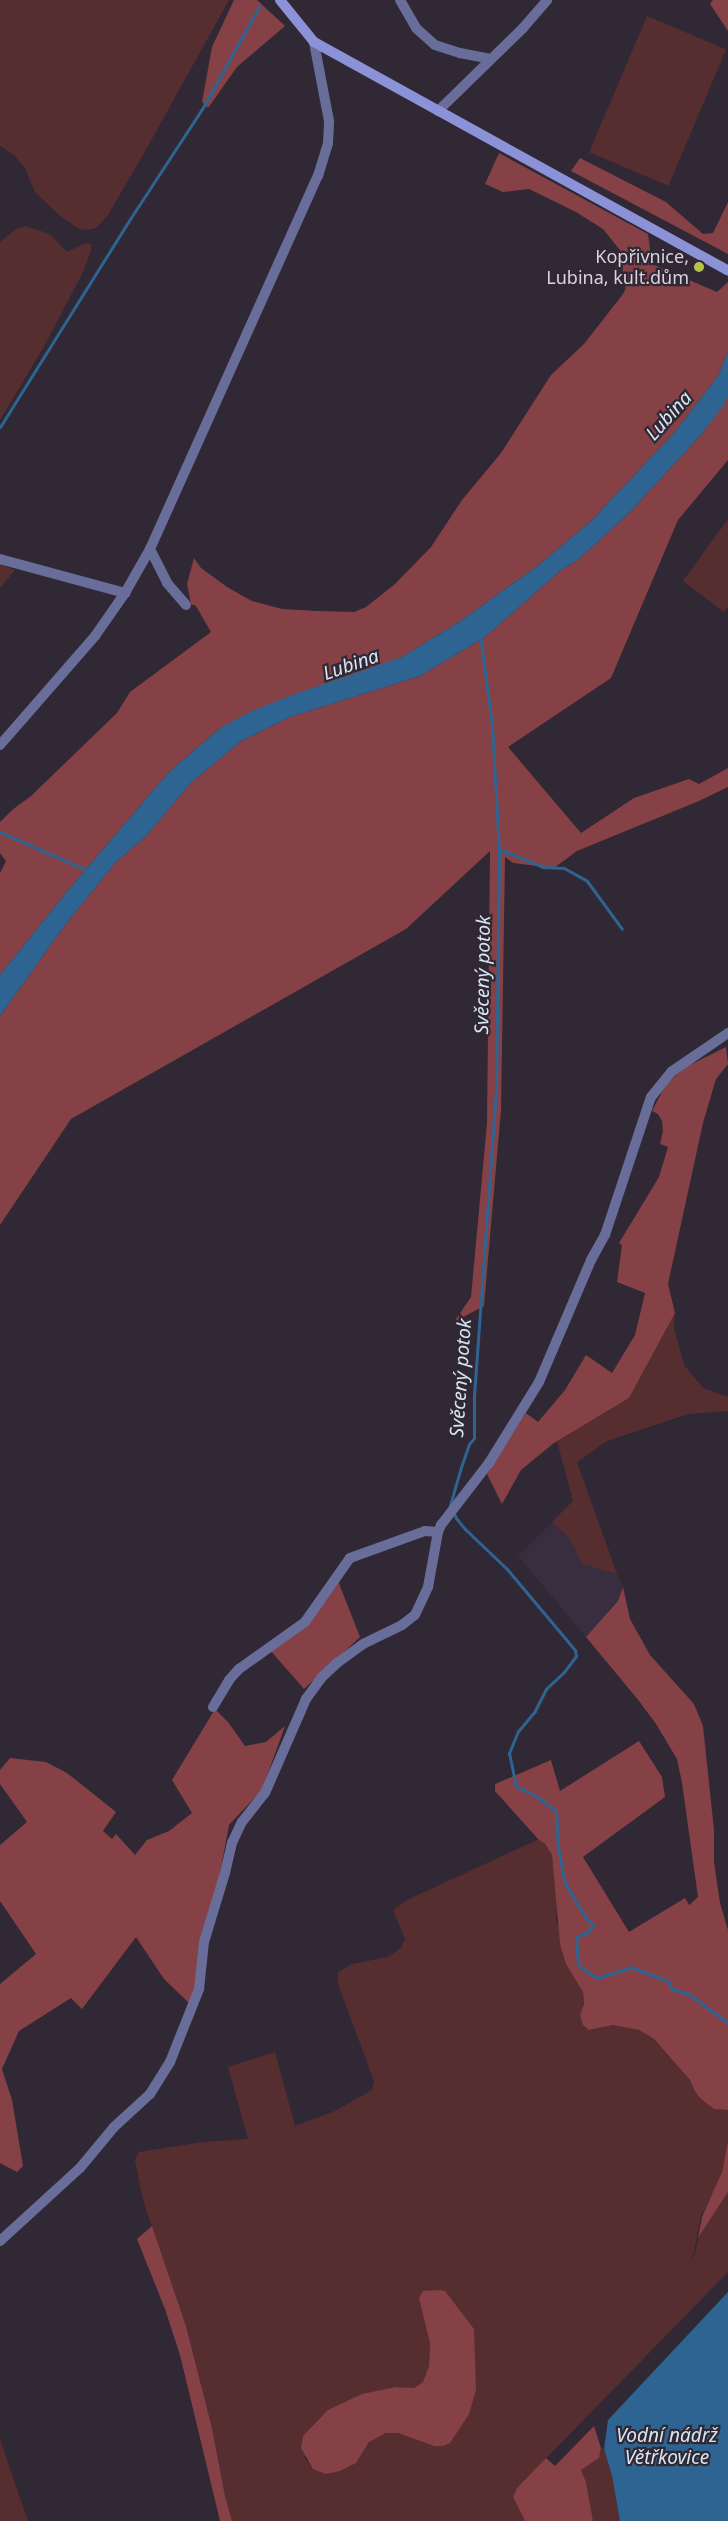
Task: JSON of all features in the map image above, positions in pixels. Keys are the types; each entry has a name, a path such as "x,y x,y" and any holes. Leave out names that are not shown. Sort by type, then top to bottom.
{"street":[{"path":"280,0 314,42 728,271"},
{"path":"400,0 416,28 435,45 460,53 490,59"},
{"path":"438,111 523,28 547,0"},
{"path":"0,745 96,636 125,593 150,549 323,163 328,143 329,121 314,42"},
{"path":"150,549 167,583 186,605"},
{"path":"0,559 125,593"},
{"path":"0,2241 80,2168 114,2127 150,2094 170,2062 199,1989 204,1942 236,1832 265,1793 306,1699 321,1678 363,1644 402,1625 415,1615 428,1587 438,1532 489,1463 539,1382 591,1260 604,1235 651,1097 671,1072 728,1033"},
{"path":"213,1706 238,1669 305,1622 350,1558 425,1531 438,1532"}],"shaded area":[{"path":"0,0 229,0 108,215 96,228 79,229 59,215 35,192 25,168 14,155 0,146"},
{"path":"234,0 257,0 285,26 237,67 208,108 202,102 212,47"},
{"path":"713,0 728,0 728,31 710,4"},
{"path":"647,16 726,50 668,186 589,152"},
{"path":"499,153 648,234 652,264 717,292 728,282 728,351 718,376 674,433 591,521 540,564 459,622 402,657 220,728 168,773 64,895 0,975 0,873 6,861 0,853 0,822 31,796 117,713 130,692 211,632 196,606 191,604 187,584 194,558 201,568 227,587 252,601 282,609 317,611 354,612 366,607 395,584 431,547 462,500 501,453 551,375 584,344 623,294 626,288 622,283 623,254 603,229 576,212 529,189 503,192 485,184"},
{"path":"580,158 666,202 703,234 713,233 728,202 728,254 571,171"},
{"path":"25,226 50,234 67,252 86,243 91,244 91,250 84,270 46,343 0,420 0,242 16,229"},
{"path":"728,397 728,460 678,520 611,678 508,747 581,833 634,798 689,779 699,784 728,768 728,787 699,801 577,851 554,868 513,863 505,857 501,1110 484,1306 454,1322 471,1297 487,1123 490,851 406,929 71,1119 0,1225 0,1016 65,925 115,863 146,836 191,783 241,741 290,717 420,676 485,637 560,571 579,559 629,513 700,436"},
{"path":"728,519 728,607 724,612 683,581"},
{"path":"0,564 15,570 0,588"},
{"path":"726,1047 728,1064 716,1079 703,1123 668,1284 675,1313 629,1398 554,1443 521,1470 502,1504 487,1474 526,1413 538,1422 565,1390 586,1355 612,1373 635,1335 645,1293 617,1282 622,1245 619,1243 659,1177 668,1147 660,1144 663,1131 662,1121 658,1114 652,1111 664,1088 676,1075 688,1066"},
{"path":"675,1313 674,1328 684,1365 703,1388 728,1397 728,1411 688,1414 607,1441 577,1462 617,1574 582,1564 570,1539 552,1522 573,1501 557,1441 629,1398"},
{"path":"552,1522 570,1539 582,1564 617,1574 623,1587 618,1601 586,1637 518,1556"},
{"path":"338,1581 360,1637 304,1689 269,1649 308,1622"},
{"path":"623,1587 630,1619 650,1655 694,1704 703,1726 714,1830 714,1862 720,1903 728,1930 728,2110 714,2109 700,2098 690,2080 654,2039 639,2030 613,2025 589,2030 583,2025 580,2015 584,2004 583,1992 566,1964 560,1944 552,1855 545,1844 538,1839 495,1791 495,1784 551,1760 560,1791 639,1741 662,1777 665,1797 583,1857 629,1932 685,1898 689,1905 698,1897 677,1759 656,1724 639,1701 586,1637 618,1601"},
{"path":"215,1709 228,1722 245,1746 266,1742 285,1726 262,1790 229,1825 200,1980 191,2005 164,1979 136,1937 82,2009 71,1998 19,2031 2,2069 12,2100 23,2166 17,2172 0,2163 0,1984 36,1954 0,1901 0,1845 27,1822 0,1784 0,1770 10,1758 46,1762 67,1773 116,1812 103,1831 112,1839 116,1834 135,1855 147,1840 169,1831 192,1813 172,1780"},
{"path":"539,1839 545,1844 552,1855 557,1899 556,1921 583,1992 584,2004 580,2015 589,2030 613,2025 639,2030 654,2039 690,2080 694,2090 714,2109 728,2110 728,2141 722,2172 710,2201 701,2215 694,2253 688,2265 695,2254 698,2238 728,2192 728,2272 524,2481 513,2497 525,2521 232,2521 225,2496 212,2428 186,2326 143,2200 135,2160 139,2152 203,2142 248,2139 228,2067 275,2052 295,2126 335,2111 372,2090 374,2081 338,1984 338,1972 352,1964 388,1957 401,1948 405,1939 393,1910 407,1900","holes":["420,2307 476,2389 434,2446 398,2433 386,2433 369,2442 356,2463 313,2469 304,2457 396,2387 414,2388 423,2382 429,2366 430,2343 425,2315"]},
{"path":"728,2141 728,2192 698,2238 702,2217 722,2172"},
{"path":"152,2226 186,2326 212,2428 225,2496 232,2521 220,2521 180,2355 165,2309 137,2239"},
{"path":"423,2291 445,2291 474,2329 476,2390 469,2414 450,2443 443,2446 434,2446 398,2433 386,2433 369,2442 356,2463 340,2471 326,2474 313,2469 301,2448 303,2436 328,2410 362,2394 396,2387 414,2388 423,2382 429,2366 430,2343 419,2298"},
{"path":"594,2426 601,2448 599,2458 581,2470 586,2482 593,2521 525,2521 513,2497 517,2488 546,2458 555,2466"},
{"path":"0,2439 7,2460 28,2521 0,2521"},
{"path":"601,2448 604,2449 612,2476 620,2521 593,2521 586,2482 581,2470 599,2458"}],"water":[{"path":"728,351 728,397 723,406 700,436 629,513 579,559 560,571 485,637 420,676 290,717 241,741 191,783 146,836 115,863 65,925 0,1016 0,975 64,895 168,773 220,728 252,711 292,695 402,657 459,622 540,564 591,521 674,433 718,376"},
{"name":"Vodní nádrž Větřkovice","path":"728,2292 728,2521 620,2521 612,2476 604,2449 608,2420"}],"waterway":[{"path":"0,427 130,219 202,109 259,7"},
{"name":"Svěcený potok","path":"480,635 492,725 499,849 496,1089 474,1397 474,1438 469,1444 450,1505 456,1518 465,1529 507,1569 575,1650 576,1656 564,1672 546,1689 535,1711 518,1731 509,1753 516,1786 536,1796 556,1811 558,1846 564,1881 585,1917 593,1925 588,1932 576,1937 578,1965 596,1978 631,1967 668,1981 672,1989 689,1994 728,2023"},
{"path":"0,832 89,871"},
{"path":"499,849 543,867 564,868 587,881 622,929"}],"place":[{"name":"Kopřivnice, Lubina, kult.dům","path":"699,267"}],"water label":[{"name":"Lubina","path":"669,416"},
{"name":"Lubina","path":"351,665"}]}
